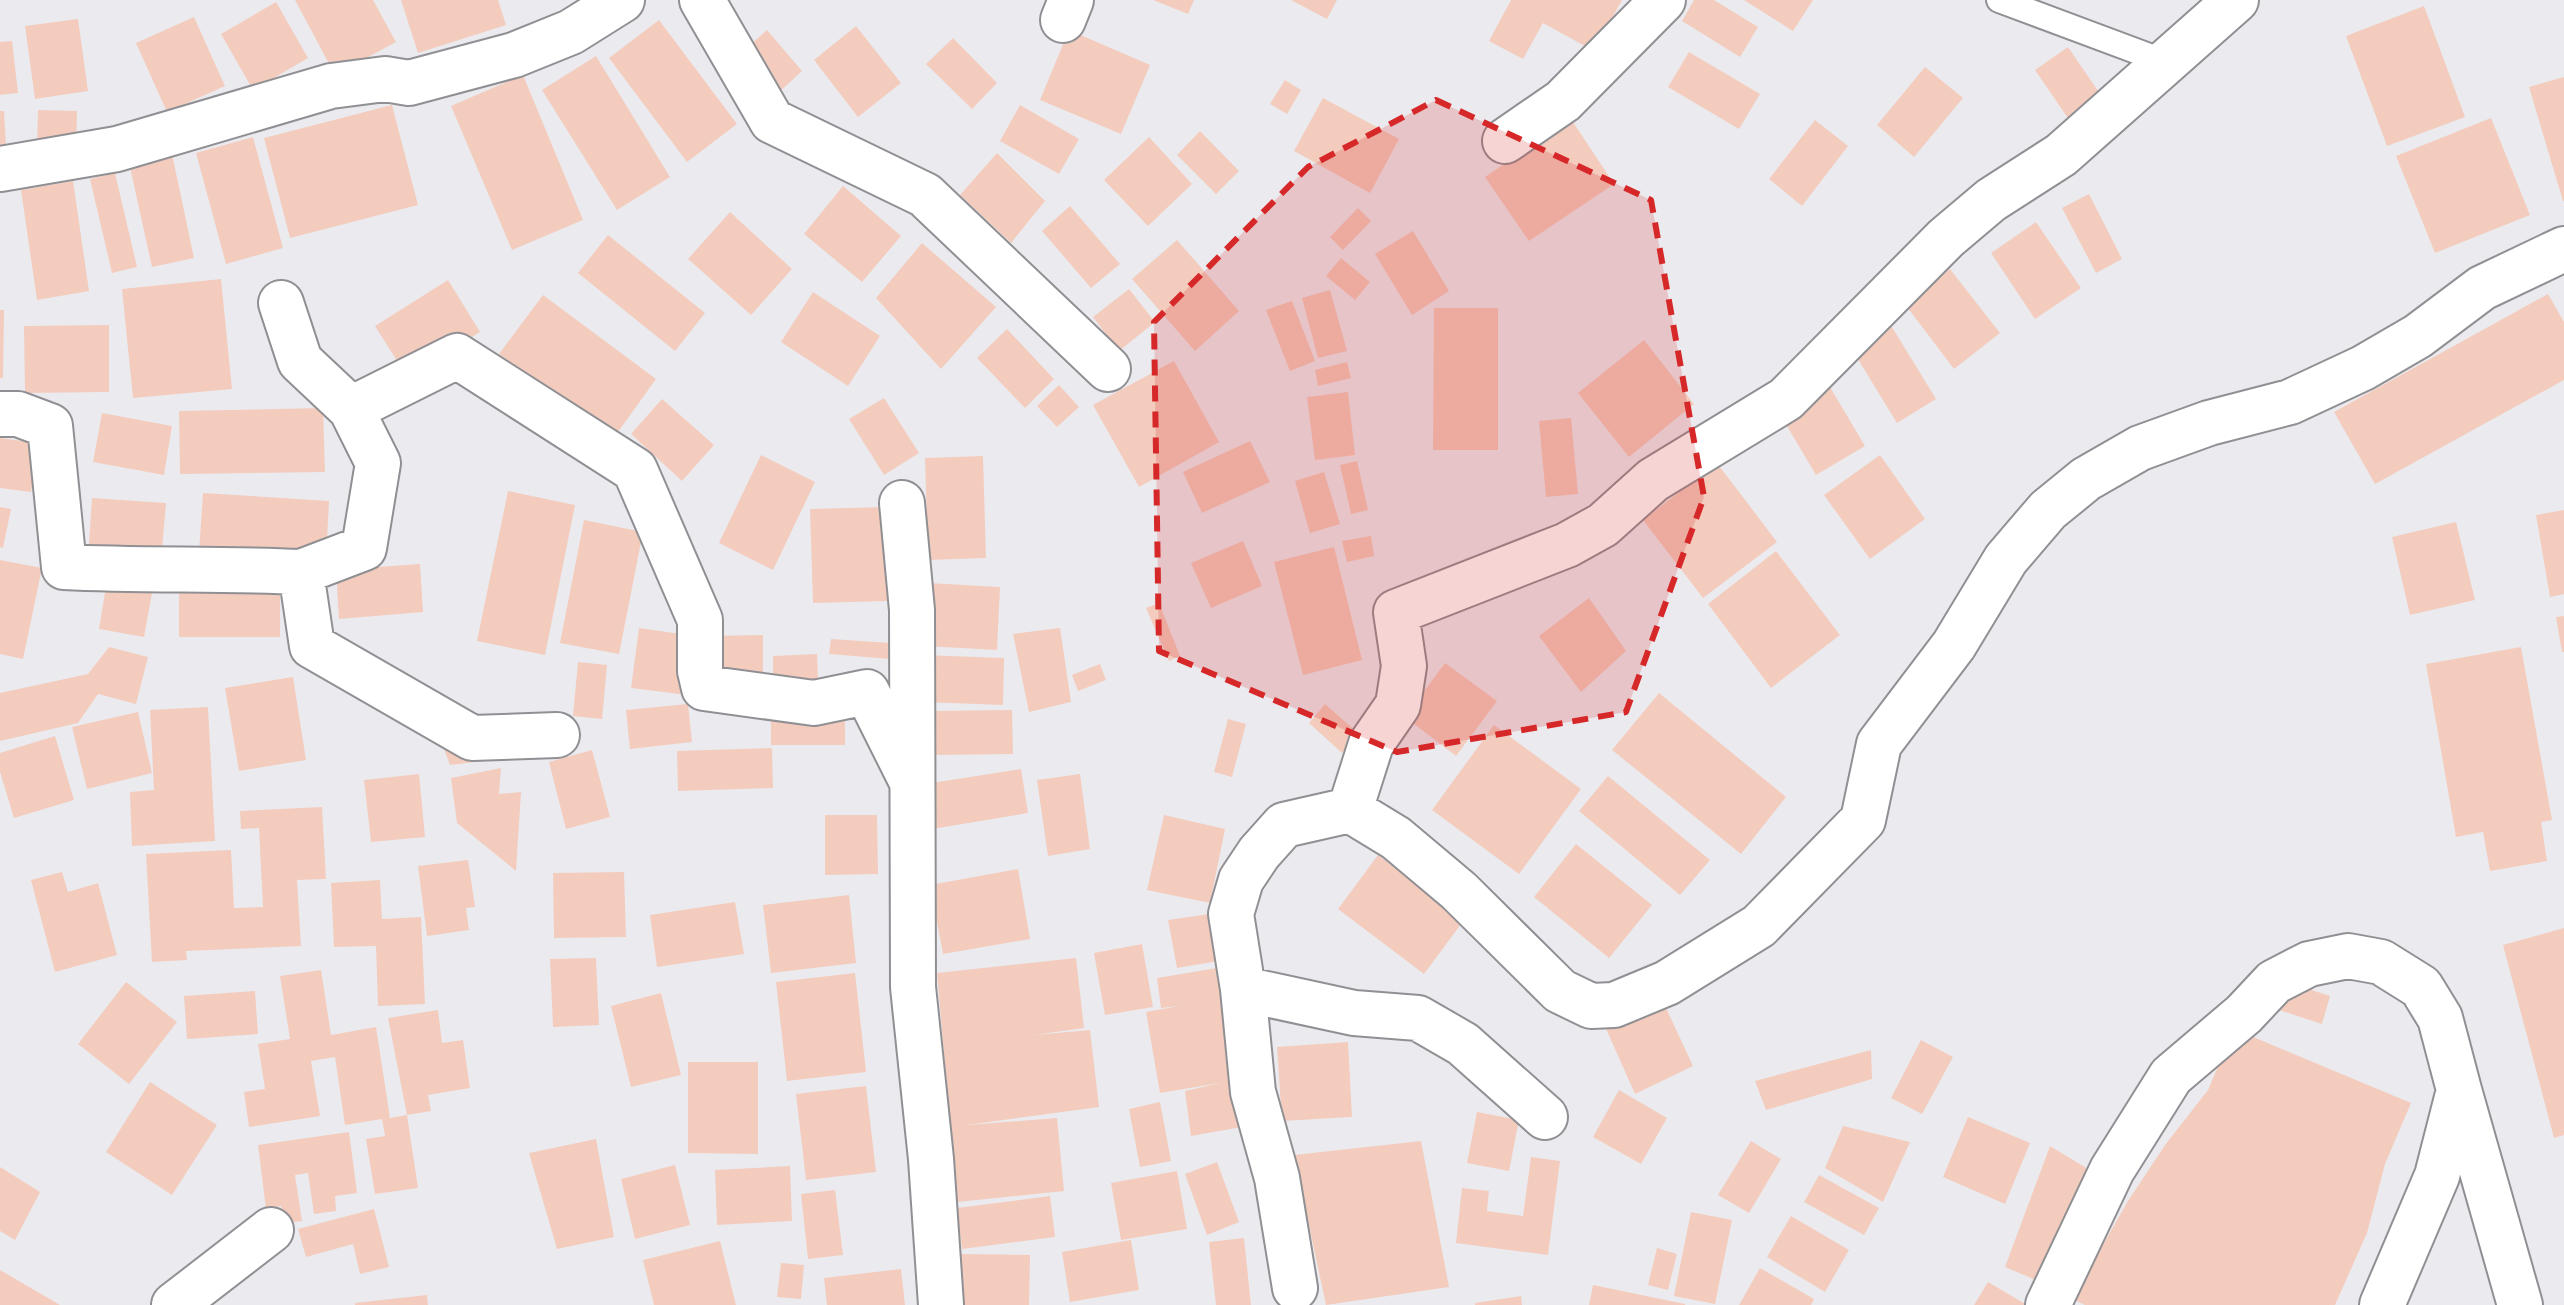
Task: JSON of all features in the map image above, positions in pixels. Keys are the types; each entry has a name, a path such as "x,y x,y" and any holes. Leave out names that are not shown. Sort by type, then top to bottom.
{"street":[{"path":"0,169 117,149 331,86 385,79 409,83 514,55 571,32 622,0"},
{"path":"702,0 772,121 925,195 1108,369"},
{"path":"1505,141 1563,101 1663,0"},
{"path":"1350,810 1371,744 1398,705 1404,666 1396,612 1567,545 1603,525 1653,480 1786,399 1946,238 1991,200 2061,155 2236,0"},
{"path":"1295,1288 1277,1178 1253,1092 1243,989 1231,914 1241,880 1259,853 1284,825 1350,810 1396,838 1459,891 1560,991 1591,1006 1614,1005 1667,983 1759,926 1863,820 1879,744 1954,645 2006,559 2048,510 2086,479 2140,448 2209,423 2290,402 2363,368 2418,336 2482,288 2564,249"},
{"path":"0,414 18,414 50,426 64,567 140,571 209,567 301,572 364,548 378,463 351,409 300,361 281,303"},
{"path":"351,409 457,356 635,470 700,620 700,671 704,688 814,703 867,692 910,778"},
{"path":"902,503 912,610 910,778 913,987 933,1173 941,1305"},
{"path":"301,572 312,646 472,738 557,735"},
{"path":"2048,1305 2112,1170 2171,1076 2244,1014 2274,982 2309,964 2348,956 2381,962 2421,987 2440,1018 2520,1305"},
{"path":"1243,989 1354,1013 1418,1018 1463,1044 1545,1117"},
{"path":"2382,1305 2437,1176 2459,1090"},
{"path":"174,1305 271,1230"}],"lane":[{"path":"1999,0 2168,63"}],"highlighted area":[{"path":"1436,100 1651,200 1704,497 1626,712 1397,752 1159,651 1154,322 1308,167"}],"building":[{"path":"295,0 373,0 396,42 335,75"},
{"path":"401,0 498,0 506,25 418,53"},
{"path":"1153,0 1194,0 1188,14"},
{"path":"1291,0 1337,0 1327,19"},
{"path":"1511,0 1622,0 1594,51 1543,23 1523,59 1489,41"},
{"path":"1694,0 1714,0 1758,27 1740,57 1682,21"},
{"path":"1744,0 1813,0 1793,31"},
{"path":"276,2 308,58 253,90 221,34"},
{"path":"2424,6 2465,117 2387,146 2346,36"},
{"path":"194,17 225,86 167,112 136,43"},
{"path":"78,19 88,91 35,99 25,26"},
{"path":"659,20 737,124 687,162 609,58"},
{"path":"856,26 901,83 858,117 814,60"},
{"path":"767,30 802,71 777,94 741,53"},
{"path":"1069,30 1150,65 1121,134 1040,100"},
{"path":"953,38 997,83 972,109 926,64"},
{"path":"12,41 18,93 0,95 0,42"},
{"path":"2068,47 2107,104 2074,127 2035,70"},
{"path":"1689,52 1760,94 1739,129 1668,87"},
{"path":"596,56 670,177 617,210 542,90"},
{"path":"1925,67 1963,98 1914,157 1877,125"},
{"path":"523,75 583,220 512,250 451,106"},
{"path":"2564,77 2564,201 2563,201 2529,87"},
{"path":"1285,80 1301,90 1287,114 1270,104"},
{"path":"1323,98 1399,139 1370,193 1294,151"},
{"path":"392,105 418,205 290,238 264,138"},
{"path":"1020,105 1079,139 1059,174 1000,141"},
{"path":"38,110 77,111 76,151 37,150"},
{"path":"0,111 4,111 7,163 0,164"},
{"path":"2491,118 2530,215 2435,253 2396,156"},
{"path":"1571,119 1614,184 1529,241 1485,177"},
{"path":"1815,120 1848,146 1802,206 1769,179"},
{"path":"1200,131 1239,171 1216,194 1177,155"},
{"path":"253,137 283,248 226,264 196,153"},
{"path":"1149,137 1192,184 1148,226 1104,180"},
{"path":"171,149 194,258 152,267 128,158"},
{"path":"997,153 1045,201 1011,243 960,195"},
{"path":"115,173 137,267 112,273 90,179"},
{"path":"73,181 89,291 37,300 21,190"},
{"path":"843,186 901,236 862,282 804,234"},
{"path":"2089,194 2122,259 2096,273 2062,208"},
{"path":"1070,206 1120,264 1091,288 1042,231"},
{"path":"1358,208 1371,221 1343,250 1330,237"},
{"path":"730,212 792,269 751,315 688,259"},
{"path":"2036,222 2081,288 2035,319 1991,253"},
{"path":"1413,231 1449,291 1412,315 1375,254"},
{"path":"608,235 705,313 675,351 578,273"},
{"path":"1177,240 1239,311 1195,351 1132,279"},
{"path":"922,243 996,307 941,369 876,298"},
{"path":"1341,258 1370,282 1355,300 1326,276"},
{"path":"1950,269 2000,333 1954,369 1904,303"},
{"path":"221,279 232,389 133,398 122,289"},
{"path":"448,280 480,332 408,378 375,326"},
{"path":"1129,289 1155,322 1119,351 1093,317"},
{"path":"1330,290 1347,351 1318,358 1302,298"},
{"path":"813,292 880,336 848,386 781,342"},
{"path":"2548,294 2564,322 2564,380 2375,484 2334,412"},
{"path":"543,295 656,379 613,439 499,354"},
{"path":"1292,301 1315,361 1290,371 1266,310"},
{"path":"1434,308 1498,308 1498,450 1433,450"},
{"path":"0,310 4,310 3,378 0,378"},
{"path":"1887,319 1936,399 1897,423 1848,343"},
{"path":"109,325 109,392 25,393 24,326"},
{"path":"1007,329 1054,379 1025,408 977,358"},
{"path":"1644,340 1694,404 1629,457 1578,393"},
{"path":"1174,361 1219,442 1139,487 1093,405"},
{"path":"1347,362 1351,378 1318,386 1315,370"},
{"path":"1059,385 1079,407 1057,427 1037,406"},
{"path":"1830,387 1865,446 1816,475 1781,416"},
{"path":"1348,392 1355,455 1315,460 1307,397"},
{"path":"884,398 919,453 884,475 849,419"},
{"path":"662,399 714,445 682,481 631,434"},
{"path":"323,408 325,472 180,474 179,411"},
{"path":"102,413 172,426 164,475 93,462"},
{"path":"1571,418 1578,494 1546,497 1539,421"},
{"path":"0,438 38,443 31,492 0,488"},
{"path":"1250,441 1270,482 1202,513 1183,472"},
{"path":"761,455 815,482 773,570 719,543"},
{"path":"1880,455 1925,519 1870,559 1824,495"},
{"path":"983,456 986,558 928,560 925,458"},
{"path":"1357,461 1368,510 1351,514 1340,465"},
{"path":"1717,463 1777,542 1703,598 1643,520"},
{"path":"1324,472 1340,524 1310,533 1295,481"},
{"path":"508,491 575,505 545,655 477,641"},
{"path":"203,493 329,501 326,561 199,552"},
{"path":"92,498 166,503 161,562 88,558"},
{"path":"0,507 11,509 3,548 0,547"},
{"path":"885,507 888,601 813,603 810,509"},
{"path":"2564,510 2564,594 2550,597 2536,515"},
{"path":"584,520 643,532 619,654 560,643"},
{"path":"2456,522 2475,600 2410,615 2392,537"},
{"path":"1371,536 1374,556 1347,562 1342,541"},
{"path":"1243,541 1262,586 1211,608 1191,563"},
{"path":"1334,547 1362,660 1303,675 1274,562"},
{"path":"1776,551 1840,635 1771,688 1708,604"},
{"path":"0,560 42,568 23,659 0,654"},
{"path":"420,564 423,612 339,619 336,570"},
{"path":"179,581 280,581 280,637 179,637"},
{"path":"928,583 1000,587 997,650 924,646"},
{"path":"106,586 152,593 144,637 99,629"},
{"path":"1589,598 1626,651 1581,692 1539,636"},
{"path":"1159,603 1180,656 1169,661 1146,608"},
{"path":"2564,616 2564,652 2562,652 2556,617"},
{"path":"639,628 695,636 687,695 631,688"},
{"path":"1060,628 1071,702 1029,712 1013,634"},
{"path":"763,635 763,684 708,684 708,636"},
{"path":"831,639 891,643 890,659 829,654"},
{"path":"109,647 148,657 136,704 98,694 78,723 0,741 0,693 88,674"},
{"path":"2521,647 2552,820 2541,822 2547,861 2490,871 2483,832 2456,837 2426,664"},
{"path":"817,654 818,680 773,682 773,656"},
{"path":"923,655 1004,658 1003,705 922,702"},
{"path":"578,662 607,665 602,719 573,716"},
{"path":"1445,663 1497,701 1456,756 1405,717"},
{"path":"1100,664 1106,680 1078,691 1072,675"},
{"path":"293,677 306,760 239,771 225,688"},
{"path":"1659,693 1786,797 1741,854 1612,750"},
{"path":"688,704 692,742 630,749 626,710"},
{"path":"1325,704 1359,734 1342,753 1309,723"},
{"path":"208,707 215,841 132,846 130,792 154,790 150,710"},
{"path":"1012,710 1013,754 933,755 932,711"},
{"path":"138,712 152,773 87,789 72,727"},
{"path":"771,712 845,712 845,745 771,745"},
{"path":"1228,719 1246,724 1232,777 1214,772"},
{"path":"1494,725 1581,789 1519,874 1432,810"},
{"path":"55,736 74,800 14,818 0,772 0,753"},
{"path":"442,744 509,758 450,765"},
{"path":"772,748 773,788 678,791 677,751"},
{"path":"592,750 610,817 566,829 549,762"},
{"path":"501,768 499,794 521,792 516,871 457,823 451,778"},
{"path":"1021,769 1028,813 932,829 925,784"},
{"path":"419,774 425,837 371,842 364,780"},
{"path":"1080,774 1090,849 1048,856 1037,780"},
{"path":"1608,776 1710,860 1680,895 1579,811"},
{"path":"322,807 326,879 297,880 301,946 186,951 187,960 152,962 146,854 231,850 234,908 263,907 259,828 241,829 240,811"},
{"path":"825,815 877,815 878,874 825,875"},
{"path":"1164,815 1225,829 1210,903 1147,890"},
{"path":"1576,844 1652,905 1609,958 1534,897"},
{"path":"1378,855 1464,920 1424,974 1338,909"},
{"path":"468,860 475,907 466,908 469,930 427,936 418,866"},
{"path":"1018,869 1030,939 943,954 930,885"},
{"path":"62,872 68,892 98,883 117,955 55,972 31,880"},
{"path":"624,872 626,937 554,938 553,873"},
{"path":"380,880 382,919 421,917 425,1004 378,1006 376,946 334,947 331,883"},
{"path":"849,895 856,963 771,973 763,905"},
{"path":"735,902 744,954 657,967 650,915"},
{"path":"1216,913 1224,960 1177,968 1168,920"},
{"path":"2564,928 2564,1135 2554,1138 2503,945"},
{"path":"1142,944 1153,1007 1105,1015 1094,953"},
{"path":"596,958 599,1025 553,1027 550,959"},
{"path":"1076,958 1084,1028 1034,1035 1090,1030 1099,1107 967,1125 1057,1118 1064,1191 957,1202 937,973"},
{"path":"1217,968 1253,1125 1191,1136 1185,1091 1220,1083 1160,1093 1146,1012 1179,1006 1161,1008 1157,978"},
{"path":"321,970 331,1035 376,1027 390,1118 407,1115 418,1188 375,1194 366,1139 385,1136 382,1119 345,1125 335,1057 311,1061 320,1116 249,1127 244,1092 265,1089 258,1044 290,1039 280,976"},
{"path":"855,973 866,1072 787,1081 776,982"},
{"path":"126,982 177,1022 129,1084 78,1044"},
{"path":"2287,982 2330,996 2322,1024 2279,1010"},
{"path":"255,991 258,1034 187,1039 184,996"},
{"path":"661,993 681,1075 631,1087 611,1006"},
{"path":"1660,995 1693,1066 1635,1094 1603,1022"},
{"path":"438,1010 442,1043 463,1040 470,1088 428,1095 431,1111 407,1115 388,1018"},
{"path":"2234,1029 2411,1103 2385,1164 2367,1233 2335,1305 2085,1305 2072,1299 2128,1201 2165,1145 2208,1090"},
{"path":"1921,1040 1953,1057 1922,1114 1891,1098"},
{"path":"1348,1042 1352,1117 1282,1121 1277,1047"},
{"path":"1871,1050 1872,1079 1766,1110 1755,1081"},
{"path":"688,1062 758,1062 758,1154 688,1153"},
{"path":"150,1082 217,1125 172,1195 106,1152"},
{"path":"866,1086 876,1172 806,1180 796,1094"},
{"path":"1619,1090 1667,1118 1641,1164 1593,1137"},
{"path":"1160,1102 1171,1161 1140,1167 1129,1109"},
{"path":"1477,1112 1519,1120 1509,1171 1467,1163"},
{"path":"1968,1117 2030,1143 2005,1204 1943,1177"},
{"path":"1843,1126 1910,1142 1883,1202 1825,1168"},
{"path":"349,1132 357,1193 335,1196 336,1211 314,1214 308,1173 295,1175 302,1221 284,1223 281,1206 266,1209 258,1145"},
{"path":"596,1139 614,1237 557,1249 529,1153"},
{"path":"1421,1141 1449,1287 1326,1305 1294,1155"},
{"path":"1751,1141 1781,1159 1749,1213 1718,1195"},
{"path":"2050,1146 2093,1172 2043,1283 2005,1267"},
{"path":"1531,1157 1560,1161 1548,1255 1456,1243 1462,1188 1489,1191 1487,1211 1523,1216"},
{"path":"1217,1162 1239,1222 1207,1235 1185,1174"},
{"path":"675,1165 690,1225 635,1239 621,1179"},
{"path":"790,1166 792,1221 717,1225 715,1170"},
{"path":"0,1167 40,1192 15,1240 0,1231"},
{"path":"1177,1171 1187,1229 1121,1240 1111,1183"},
{"path":"1819,1175 1879,1208 1864,1235 1804,1202"},
{"path":"835,1190 843,1255 808,1259 801,1194"},
{"path":"1050,1196 1055,1237 962,1249 957,1208"},
{"path":"374,1209 389,1267 360,1274 353,1244 306,1257 298,1229"},
{"path":"1691,1212 1732,1220 1715,1304 1674,1296"},
{"path":"1791,1216 1849,1250 1825,1292 1767,1257"},
{"path":"1244,1238 1251,1305 1216,1305 1209,1242"},
{"path":"1131,1240 1139,1290 1070,1302 1062,1252"},
{"path":"720,1241 736,1305 654,1305 643,1260"},
{"path":"1657,1248 1677,1254 1668,1290 1648,1285"},
{"path":"960,1254 1030,1255 1029,1305 959,1305"},
{"path":"781,1263 804,1265 801,1299 777,1297"},
{"path":"1760,1268 1814,1299 1811,1305 1739,1305"},
{"path":"901,1269 905,1305 827,1305 824,1278"},
{"path":"0,1270 60,1305 0,1305"},
{"path":"1988,1282 2027,1305 1974,1305"},
{"path":"1593,1285 1685,1304 1685,1305 1589,1305"},
{"path":"427,1295 428,1305 355,1305 355,1303"},
{"path":"1521,1296 1522,1305 1475,1305 1475,1303"}]}
